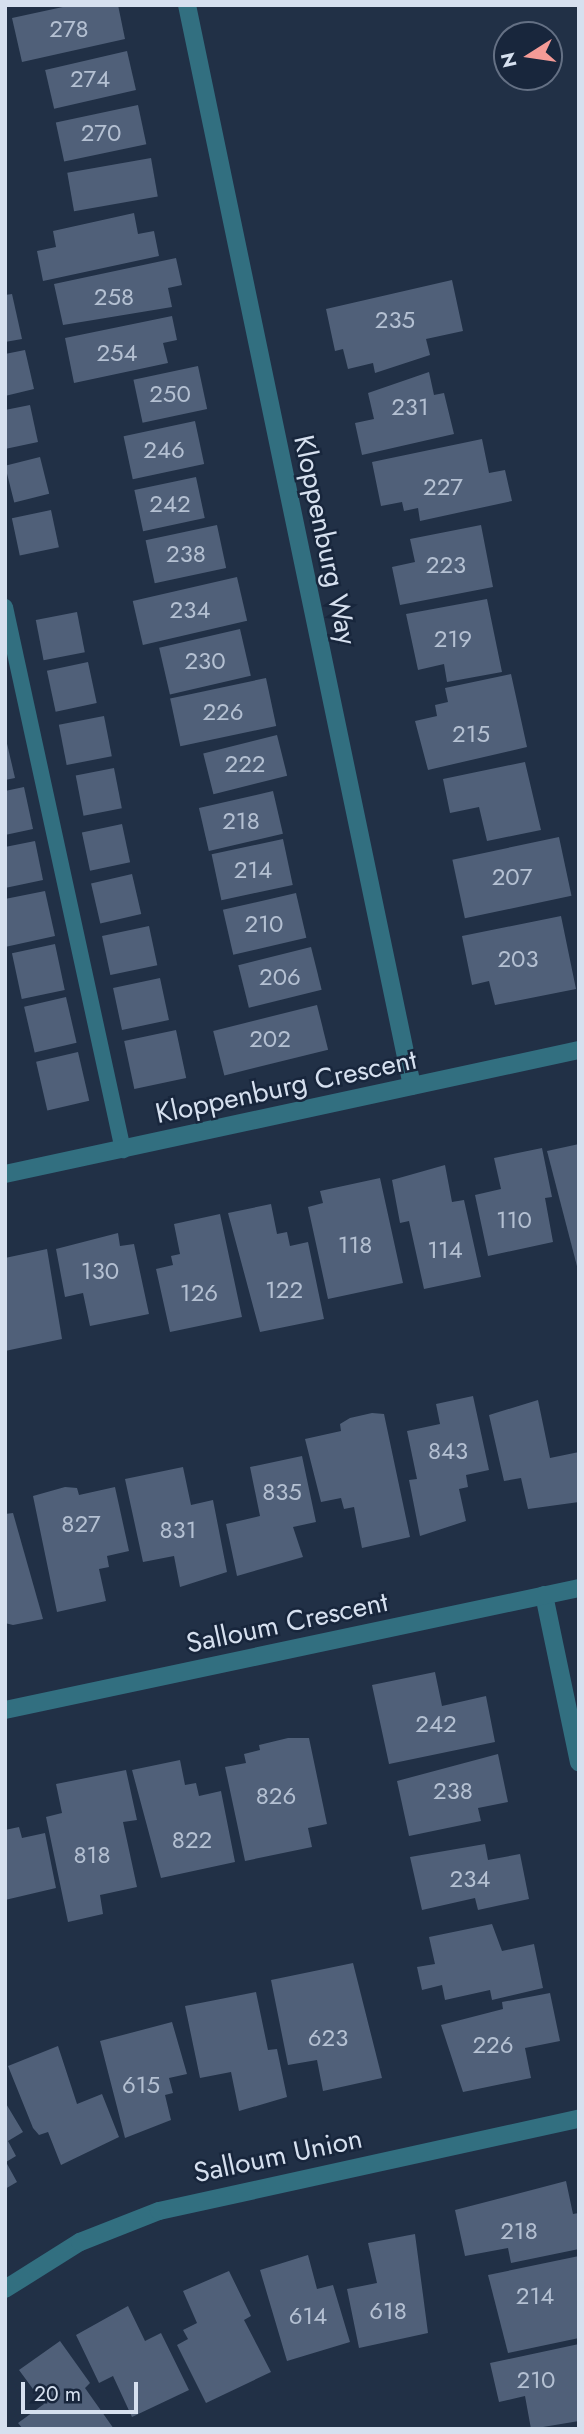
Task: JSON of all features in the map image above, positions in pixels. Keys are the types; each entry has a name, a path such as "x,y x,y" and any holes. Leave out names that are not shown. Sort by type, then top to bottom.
{"street":[{"name":"Kloppenburg Way","path":"187,5 412,1086"},
{"name":"Kloppenburg Crescent","path":"5,1174 579,1050"},
{"name":"Salloum Crescent","path":"5,1710 579,1588"},
{"path":"544,1595 579,1762"},
{"name":"Salloum Union","path":"5,2289 80,2242 169,2208 579,2119"}],"lane":[{"path":"5,607 122,1150"}],"building":[{"path":"72,5 118,5 125,39 22,62 12,18"},
{"path":"127,51 136,90 54,109 45,70"},
{"path":"138,105 146,144 64,162 56,122"},
{"path":"151,158 158,196 74,211 67,173"},
{"path":"134,213 138,234 154,231 159,256 43,281 37,251 56,247 53,231"},
{"path":"176,258 182,285 168,288 172,307 63,325 54,284"},
{"path":"452,280 463,331 426,339 430,355 375,373 373,363 348,369 343,349 335,351 326,309"},
{"path":"12,294 22,339 5,342 5,295"},
{"path":"172,316 177,340 163,343 168,363 74,383 65,338"},
{"path":"25,350 34,389 5,396 5,354"},
{"path":"198,366 207,409 143,423 133,380"},
{"path":"429,372 434,395 444,393 454,434 362,455 355,423 374,419 368,393"},
{"path":"30,405 38,442 5,449 5,410"},
{"path":"195,421 204,464 133,479 124,436"},
{"path":"482,439 489,473 505,470 512,501 420,521 418,508 404,511 402,502 381,506 372,462"},
{"path":"40,457 49,494 14,503 5,466"},
{"path":"196,477 205,518 143,531 134,490"},
{"path":"51,510 59,547 20,555 12,518"},
{"path":"217,525 226,568 155,583 146,540"},
{"path":"481,525 493,587 400,605 392,567 415,562 410,539"},
{"path":"237,577 247,621 143,645 133,601"},
{"path":"487,599 502,672 447,682 444,664 418,670 406,614"},
{"path":"77,612 85,652 44,660 36,620"},
{"path":"240,629 251,676 170,694 159,648"},
{"path":"88,662 97,703 56,712 47,671"},
{"path":"511,674 527,747 428,770 415,721 437,716 435,705 448,702 445,688"},
{"path":"266,678 276,726 180,746 170,698"},
{"path":"104,716 112,756 67,765 59,725"},
{"path":"5,735 15,778 5,780"},
{"path":"277,735 287,776 213,794 203,753"},
{"path":"525,762 541,830 487,841 479,807 450,813 443,779"},
{"path":"114,768 122,808 84,816 76,775"},
{"path":"24,787 33,829 5,835 5,791"},
{"path":"273,791 283,834 209,851 199,808"},
{"path":"122,824 130,862 90,871 82,833"},
{"path":"559,837 571,896 465,918 452,860"},
{"path":"283,839 293,885 221,900 212,854"},
{"path":"35,841 43,880 5,888 5,847"},
{"path":"132,874 141,914 100,923 91,883"},
{"path":"45,891 55,936 5,947 5,899"},
{"path":"296,893 306,938 233,955 223,910"},
{"path":"561,916 576,989 495,1005 489,981 472,985 462,936"},
{"path":"149,926 157,965 110,975 102,936"},
{"path":"55,944 65,990 22,999 12,953"},
{"path":"311,947 322,990 249,1008 238,965"},
{"path":"160,978 169,1020 122,1030 113,988"},
{"path":"66,997 77,1043 35,1052 24,1007"},
{"path":"317,1005 328,1050 224,1076 213,1031"},
{"path":"176,1030 186,1078 134,1089 124,1041"},
{"path":"78,1052 89,1101 47,1110 36,1062"},
{"path":"579,1144 579,1270 578,1270 547,1151"},
{"path":"542,1148 552,1197 545,1198 553,1242 488,1256 475,1195 501,1189 494,1158"},
{"path":"445,1165 452,1202 464,1200 481,1277 424,1289 409,1221 400,1223 392,1180"},
{"path":"380,1178 403,1283 328,1299 308,1207 323,1203 320,1191"},
{"path":"271,1204 277,1234 287,1232 290,1246 308,1242 324,1319 260,1332 228,1213"},
{"path":"220,1214 242,1317 170,1332 156,1269 173,1265 171,1256 180,1254 174,1224"},
{"path":"118,1233 120,1246 134,1244 149,1314 90,1326 83,1293 65,1297 56,1249"},
{"path":"47,1249 62,1339 5,1351 5,1258"},
{"path":"473,1396 489,1470 466,1475 468,1487 459,1489 466,1521 420,1536 409,1480 417,1479 407,1431 440,1424 436,1404"},
{"path":"538,1400 550,1458 579,1452 579,1502 528,1509 521,1478 504,1481 489,1415"},
{"path":"372,1413 384,1414 410,1537 362,1548 354,1507 344,1509 341,1498 321,1502 305,1439 341,1431 340,1424 350,1418"},
{"path":"302,1456 316,1522 293,1527 303,1557 237,1576 226,1524 260,1516 250,1467"},
{"path":"183,1467 191,1505 213,1500 227,1572 180,1587 174,1556 143,1562 125,1479"},
{"path":"65,1487 77,1488 79,1495 115,1487 129,1551 107,1556 109,1567 99,1569 106,1601 57,1612 33,1496"},
{"path":"13,1513 43,1619 13,1625 5,1623 5,1514"},
{"path":"435,1672 442,1706 486,1696 495,1742 389,1764 372,1685"},
{"path":"288,1738 309,1738 327,1824 308,1828 312,1847 245,1861 225,1767 246,1763 244,1754 260,1750 259,1745"},
{"path":"498,1754 508,1802 478,1808 481,1821 409,1836 397,1781"},
{"path":"180,1760 185,1785 196,1783 199,1796 221,1791 235,1862 161,1878 132,1770"},
{"path":"126,1770 137,1820 123,1822 137,1887 100,1895 103,1914 68,1922 46,1817 62,1813 56,1784"},
{"path":"19,1827 22,1838 45,1833 56,1888 5,1900 5,1830"},
{"path":"485,1844 488,1860 520,1854 529,1899 478,1910 475,1898 422,1910 410,1857"},
{"path":"492,1924 502,1951 534,1944 543,1988 492,2000 490,1990 445,2000 442,1985 422,1990 417,1967 435,1964 429,1937"},
{"path":"353,1963 382,2078 323,2091 317,2060 288,2065 271,1980"},
{"path":"256,1992 268,2050 277,2049 287,2097 239,2111 231,2072 200,2078 185,2006"},
{"path":"550,1993 560,2041 525,2048 531,2078 463,2092 441,2025 503,2009 502,2002"},
{"path":"172,2022 187,2074 169,2078 173,2093 165,2095 171,2120 125,2138 100,2041"},
{"path":"58,2046 77,2104 102,2094 119,2137 61,2165 48,2132 39,2135 33,2128 8,2066"},
{"path":"5,2102 23,2132 8,2141 16,2156 6,2162 17,2182 5,2189"},
{"path":"566,2181 573,2214 579,2213 579,2249 511,2263 508,2248 465,2256 455,2210"},
{"path":"415,2234 428,2333 359,2348 347,2289 377,2283 368,2243"},
{"path":"308,2255 317,2289 333,2285 350,2342 287,2361 260,2270"},
{"path":"579,2256 579,2338 508,2353 488,2275"},
{"path":"229,2271 251,2316 244,2320 271,2372 206,2403 177,2345 188,2339 183,2330 197,2323 183,2291"},
{"path":"128,2306 145,2341 161,2333 189,2390 132,2417 113,2376 99,2383 76,2335"},
{"path":"60,2341 90,2383 85,2388 114,2429 23,2429 18,2423 44,2404 19,2370"},
{"path":"579,2344 579,2421 531,2429 525,2396 499,2402 490,2363"}]}
